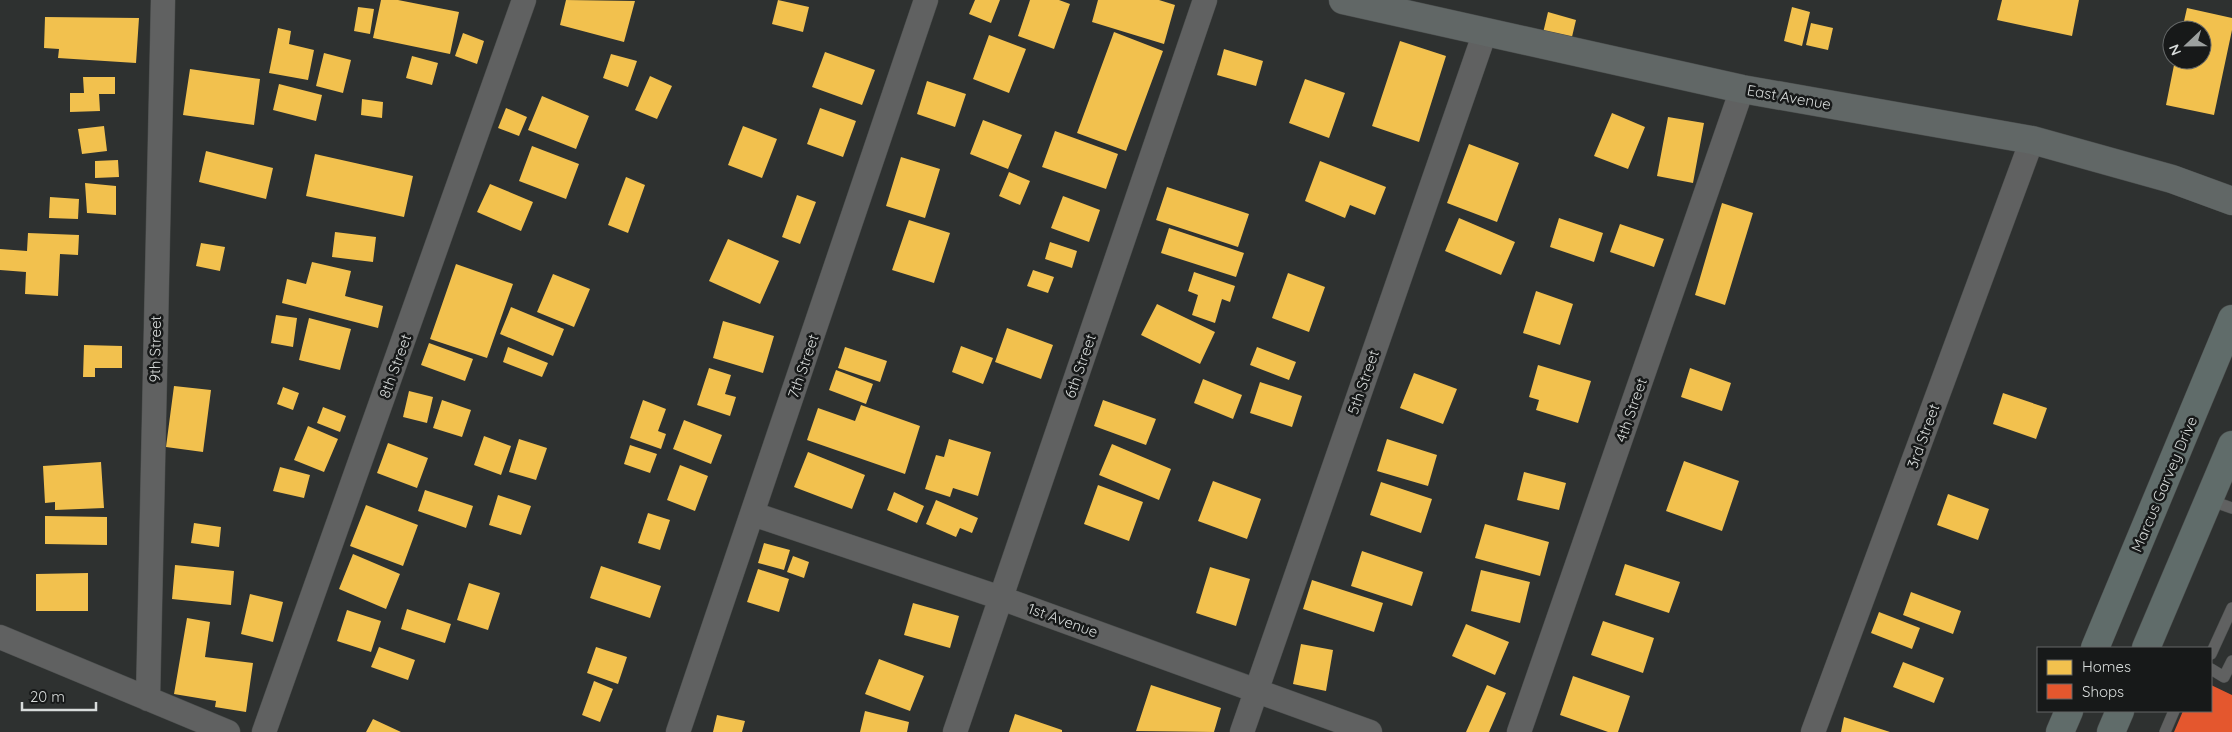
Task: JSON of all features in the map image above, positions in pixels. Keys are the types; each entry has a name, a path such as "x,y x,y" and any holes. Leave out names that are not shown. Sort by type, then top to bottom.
{"highway":[{"name":"Marcus Garvey Drive","path":"2095,647 2232,319"},
{"path":"2147,647 2221,504 2232,445"},
{"path":"2060,732 2068,712"},
{"path":"2111,732 2120,712"}],"main road":[{"name":"East Avenue","path":"1343,0 1742,89 2032,140 2172,179 2232,201"}],"street":[{"name":"9th Street","path":"148,699 163,0"},
{"name":"8th Street","path":"264,732 524,0"},
{"name":"7th Street","path":"678,732 926,0"},
{"name":"6th Street","path":"955,732 1205,0"},
{"name":"5th Street","path":"1242,732 1485,32"},
{"name":"4th Street","path":"1519,732 1742,89"},
{"name":"3rd Street","path":"1813,732 2032,140"},
{"name":"1st Avenue","path":"753,514 1001,598 1370,732"},
{"path":"0,637 228,732"}],"lane":[{"path":"2212,652 2232,608"},
{"path":"2212,670 2224,677 2232,660"},
{"path":"2165,732 2174,712"}],"building: Homes":[{"path":"381,0 398,0 459,12 450,54 373,38"},
{"path":"566,0 635,1 624,42 560,25"},
{"path":"778,0 809,7 803,32 772,24"},
{"path":"975,0 1000,0 991,23 969,14"},
{"path":"1030,0 1059,0 1070,4 1054,49 1018,36"},
{"path":"1098,0 1159,0 1175,5 1164,44 1092,22"},
{"path":"2002,0 2079,0 2072,36 1997,20"},
{"path":"358,7 374,9 370,34 354,31"},
{"path":"1792,7 1810,12 1802,46 1784,41"},
{"path":"2187,8 2232,18 2232,30 2214,115 2166,105 2173,70 2212,70 2212,20 2184,20"},
{"path":"1548,12 1576,20 1571,41 1543,33"},
{"path":"45,17 139,18 136,63 58,58 59,49 44,48"},
{"path":"1811,23 1833,28 1828,50 1806,45"},
{"path":"278,28 291,31 289,44 314,50 308,80 269,73"},
{"path":"1114,32 1163,51 1126,151 1077,133"},
{"path":"463,33 484,41 477,64 455,56"},
{"path":"989,35 1026,49 1009,93 973,79"},
{"path":"1400,41 1446,56 1419,142 1372,126"},
{"path":"1224,49 1263,61 1256,86 1217,75"},
{"path":"825,52 875,70 862,105 812,87"},
{"path":"324,53 351,60 343,93 316,86"},
{"path":"611,54 637,61 628,87 603,78"},
{"path":"412,56 438,63 432,85 406,78"},
{"path":"190,69 260,79 254,125 183,115"},
{"path":"650,76 672,86 657,119 635,110"},
{"path":"83,77 115,77 115,94 99,94 100,111 70,112 70,93 84,93"},
{"path":"1305,79 1345,93 1329,138 1289,123"},
{"path":"927,81 966,94 955,127 917,114"},
{"path":"279,84 322,95 316,121 273,110"},
{"path":"542,96 589,116 576,149 528,130"},
{"path":"362,99 383,102 382,118 361,115"},
{"path":"506,108 527,117 519,136 498,128"},
{"path":"820,108 856,121 843,157 807,144"},
{"path":"1612,113 1645,127 1628,169 1594,156"},
{"path":"1668,117 1704,123 1693,183 1657,176"},
{"path":"983,120 1022,135 1008,169 970,154"},
{"path":"104,126 107,151 82,154 78,129"},
{"path":"743,126 777,139 762,178 728,165"},
{"path":"1055,131 1118,154 1106,189 1042,167"},
{"path":"1469,144 1519,163 1497,222 1447,203"},
{"path":"532,146 579,164 566,199 519,181"},
{"path":"206,151 273,168 266,199 199,182"},
{"path":"315,154 413,176 404,217 306,196"},
{"path":"901,157 940,169 925,218 886,206"},
{"path":"118,160 119,177 95,178 95,161"},
{"path":"1320,161 1386,187 1375,215 1350,205 1345,218 1305,201"},
{"path":"1009,172 1030,181 1020,205 999,196"},
{"path":"626,177 645,185 628,233 608,225"},
{"path":"85,183 116,186 116,215 87,213"},
{"path":"490,184 533,202 521,231 477,212"},
{"path":"1167,187 1249,214 1238,247 1156,220"},
{"path":"797,195 816,202 800,244 782,237"},
{"path":"1063,196 1100,210 1089,242 1051,228"},
{"path":"50,197 79,199 78,219 49,218"},
{"path":"1722,203 1753,213 1725,305 1695,295"},
{"path":"1459,218 1515,242 1501,275 1445,251"},
{"path":"1559,218 1603,233 1594,262 1550,247"},
{"path":"909,220 950,233 934,283 892,270"},
{"path":"1620,224 1664,239 1654,267 1610,252"},
{"path":"1169,228 1244,253 1236,277 1161,253"},
{"path":"335,232 376,237 373,262 332,257"},
{"path":"28,233 79,235 78,255 60,254 58,296 25,294 26,272 0,270 0,249 27,251"},
{"path":"728,239 779,261 760,304 709,281"},
{"path":"1050,242 1077,251 1072,268 1045,259"},
{"path":"201,243 225,247 220,271 196,266"},
{"path":"312,262 351,271 345,296 383,306 378,328 282,303 287,279 306,284"},
{"path":"456,264 513,284 487,358 430,339"},
{"path":"1033,270 1054,277 1048,293 1027,286"},
{"path":"1194,272 1235,286 1230,302 1222,299 1215,323 1192,315 1198,295 1188,291"},
{"path":"1288,273 1325,287 1309,332 1272,318"},
{"path":"553,274 590,289 574,327 537,312"},
{"path":"1536,291 1573,304 1560,345 1523,333"},
{"path":"1157,304 1215,332 1200,364 1141,335"},
{"path":"511,307 564,329 553,356 500,334"},
{"path":"276,315 297,318 293,347 271,343"},
{"path":"309,318 351,329 340,370 299,360"},
{"path":"723,321 774,336 763,373 713,358"},
{"path":"1007,328 1053,345 1041,379 995,362"},
{"path":"429,343 473,359 465,381 421,365"},
{"path":"84,345 122,346 122,368 95,368 95,377 83,377"},
{"path":"961,346 993,358 983,384 952,372"},
{"path":"508,347 548,363 542,377 503,362"},
{"path":"845,347 887,361 880,382 838,368"},
{"path":"1257,347 1296,362 1289,380 1250,365"},
{"path":"1538,365 1591,381 1578,423 1536,410 1539,400 1529,397"},
{"path":"709,368 731,375 725,394 736,397 730,416 697,405"},
{"path":"1690,368 1731,383 1722,411 1681,397"},
{"path":"836,370 873,384 866,404 829,390"},
{"path":"1414,373 1457,389 1443,424 1400,408"},
{"path":"1203,379 1242,395 1233,419 1194,403"},
{"path":"1260,382 1302,396 1292,427 1250,413"},
{"path":"174,386 211,390 203,452 166,447"},
{"path":"283,387 299,393 293,410 277,404"},
{"path":"409,391 433,397 427,423 403,417"},
{"path":"2003,393 2047,408 2036,439 1993,424"},
{"path":"442,400 471,410 462,437 433,428"},
{"path":"643,400 666,409 658,431 666,434 661,449 630,438"},
{"path":"1103,400 1156,419 1146,445 1094,426"},
{"path":"861,405 920,426 905,474 807,440 818,408 855,421"},
{"path":"323,407 346,416 340,432 317,423"},
{"path":"684,420 722,435 711,464 673,449"},
{"path":"308,426 338,439 324,472 294,460"},
{"path":"484,436 511,446 501,475 474,465"},
{"path":"519,439 547,448 536,480 509,472"},
{"path":"949,439 991,452 978,496 953,488 950,497 925,489 936,455 944,457"},
{"path":"1387,439 1437,455 1428,486 1377,471"},
{"path":"388,443 428,458 417,488 377,473"},
{"path":"1112,444 1171,469 1159,500 1099,475"},
{"path":"630,445 657,454 650,473 624,464"},
{"path":"808,452 865,475 852,509 794,487"},
{"path":"1684,461 1739,481 1722,531 1666,511"},
{"path":"101,462 104,508 55,510 55,502 45,503 43,466"},
{"path":"680,465 708,476 695,511 667,500"},
{"path":"280,467 310,475 304,498 273,491"},
{"path":"1524,472 1566,483 1559,510 1517,500"},
{"path":"1213,481 1261,499 1247,539 1198,521"},
{"path":"1381,482 1432,499 1421,533 1370,515"},
{"path":"1098,485 1143,502 1129,541 1084,524"},
{"path":"425,490 473,506 466,528 418,511"},
{"path":"894,492 924,506 917,523 887,510"},
{"path":"1948,494 1989,509 1978,540 1937,525"},
{"path":"498,495 531,506 521,535 489,525"},
{"path":"936,500 978,518 972,533 960,528 956,537 926,524"},
{"path":"366,505 418,525 403,566 350,546"},
{"path":"648,513 670,520 660,550 638,543"},
{"path":"45,516 107,517 107,545 45,544"},
{"path":"194,523 221,527 219,547 191,543"},
{"path":"1485,524 1549,542 1540,576 1475,558"},
{"path":"764,543 790,550 784,570 758,563"},
{"path":"1362,551 1423,572 1412,606 1351,586"},
{"path":"353,554 400,574 386,609 339,589"},
{"path":"793,556 809,562 804,578 787,572"},
{"path":"1625,564 1680,582 1669,613 1615,595"},
{"path":"175,565 234,571 231,605 172,599"},
{"path":"601,566 661,586 650,618 590,598"},
{"path":"1210,567 1250,579 1236,626 1196,613"},
{"path":"758,569 789,579 779,612 747,602"},
{"path":"1481,570 1530,582 1520,623 1471,611"},
{"path":"88,573 88,611 36,611 36,574"},
{"path":"1312,580 1383,603 1374,632 1303,609"},
{"path":"469,583 500,593 488,630 457,620"},
{"path":"1911,592 1961,611 1953,634 1903,615"},
{"path":"250,594 283,602 273,642 241,634"},
{"path":"913,603 959,616 950,648 904,635"},
{"path":"407,609 451,624 445,643 401,629"},
{"path":"347,610 381,621 371,652 337,641"},
{"path":"1879,612 1920,628 1912,649 1871,633"},
{"path":"187,618 210,622 205,657 253,663 246,712 215,707 216,701 174,694"},
{"path":"1603,621 1654,638 1643,673 1591,655"},
{"path":"1466,624 1509,642 1495,675 1452,656"},
{"path":"1301,644 1333,650 1326,691 1293,684"},
{"path":"379,647 415,660 408,680 371,667"},
{"path":"596,647 627,657 618,684 587,673"},
{"path":"879,659 924,676 910,711 865,694"},
{"path":"1903,662 1944,678 1934,703 1893,687"},
{"path":"1573,676 1630,696 1618,732 1608,732 1560,715"},
{"path":"594,681 613,689 600,722 582,715"},
{"path":"1151,685 1221,708 1214,732 1136,731"},
{"path":"1487,685 1506,693 1489,732 1466,732"},
{"path":"865,711 909,722 907,732 860,732"},
{"path":"1015,714 1062,730 1062,732 1009,732"},
{"path":"717,715 745,721 742,732 713,732"},
{"path":"1844,717 1890,732 1841,732"},
{"path":"373,719 401,732 366,732"}],"building: Shops":[{"path":"2212,685 2232,695 2232,732 2174,732 2183,712 2212,712"}]}
